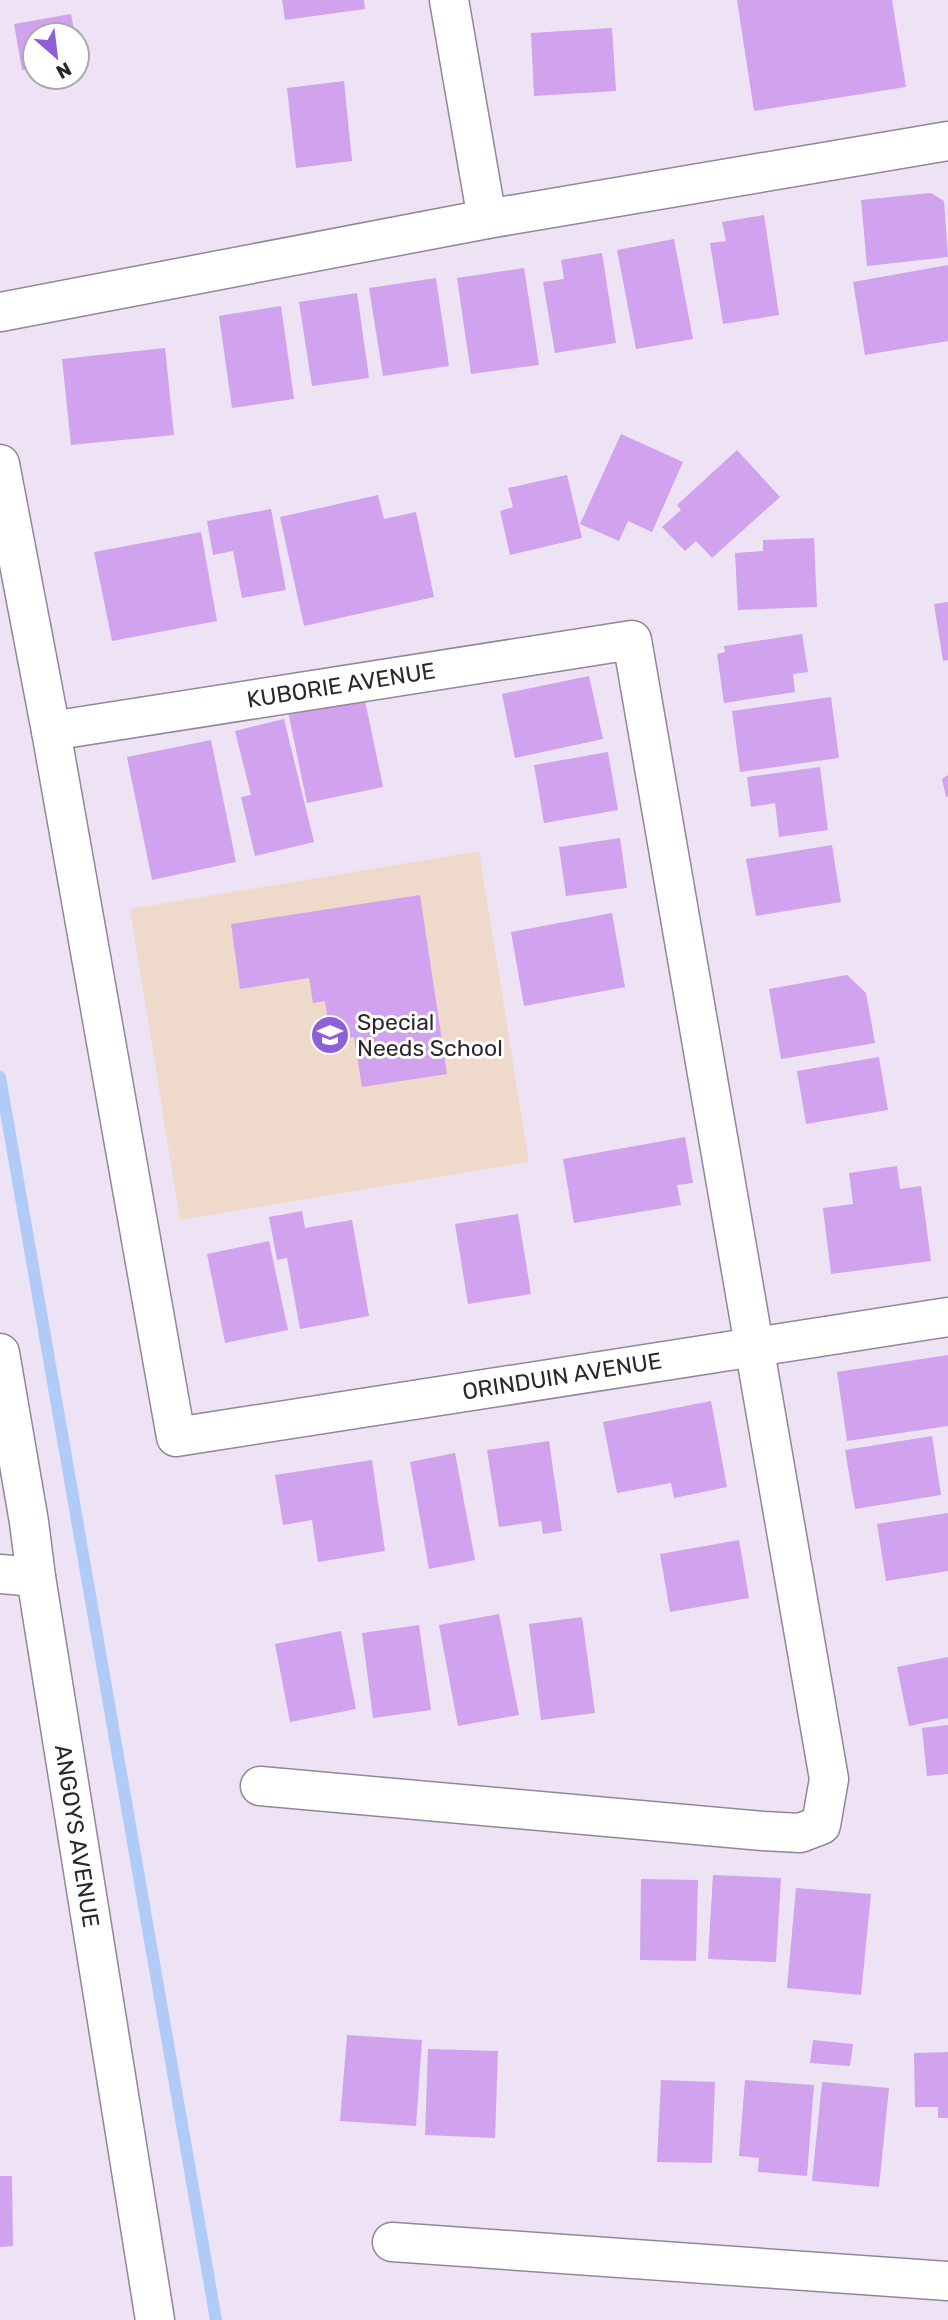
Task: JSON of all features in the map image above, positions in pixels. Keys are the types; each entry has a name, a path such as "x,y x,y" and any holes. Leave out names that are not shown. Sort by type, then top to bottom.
{"street":[{"path":"449,0 487,219"},
{"path":"0,312 487,219 948,141"},
{"path":"0,464 51,731"},
{"name":"KUBORIE AVENUE","path":"51,731 632,640 755,1345"},
{"name":"ORINDUIN AVENUE","path":"51,731 176,1437 948,1317"},
{"path":"260,1786 763,1831 800,1833 821,1825 829,1779 755,1345"},
{"name":"ANGOYS AVENUE","path":"0,1353 29,1522 18,1576 155,2320"},
{"path":"392,2242 948,2281"}],"shaded area":[{"name":"Special Needs School","path":"479,851 529,1162 180,1220 130,909"}],"building":[{"path":"282,0 364,0 365,9 285,20"},
{"path":"737,0 892,0 906,87 754,111"},
{"path":"71,14 72,21 31,21"},
{"path":"21,23 21,64 14,24"},
{"path":"612,28 616,91 534,96 531,33"},
{"path":"344,81 352,161 296,168 287,88"},
{"path":"931,193 944,201 948,257 867,266 861,200"},
{"path":"764,215 779,315 723,324 710,243 726,241 722,222"},
{"path":"674,239 693,339 636,349 617,250"},
{"path":"602,253 616,343 555,353 543,282 564,279 561,260"},
{"path":"948,265 948,341 865,355 853,282"},
{"path":"524,268 539,365 471,374 457,278"},
{"path":"436,278 449,366 383,376 369,288"},
{"path":"357,293 369,378 312,386 299,302"},
{"path":"281,306 294,399 232,408 219,316"},
{"path":"165,348 174,435 71,445 62,359"},
{"path":"621,434 683,462 652,532 628,521 619,541 580,524"},
{"path":"737,450 780,497 712,558 696,541 685,551 662,527 681,510 677,505"},
{"path":"567,475 582,538 510,555 500,511 513,507 508,488"},
{"path":"378,495 384,519 416,512 434,597 304,626 280,517"},
{"path":"271,509 286,590 242,598 233,551 213,555 207,521"},
{"path":"201,532 217,621 112,641 94,552"},
{"path":"814,538 817,607 738,610 735,553 763,551 763,540"},
{"path":"948,602 948,660 943,661 934,604"},
{"path":"802,634 808,672 793,674 795,692 724,703 717,654 725,652 724,646"},
{"path":"589,676 603,739 515,758 502,694"},
{"path":"362,686 383,787 307,803 286,702"},
{"path":"831,697 839,758 740,772 732,711"},
{"path":"284,719 314,842 255,856 241,797 251,795 235,731"},
{"path":"211,740 236,862 152,880 127,757"},
{"path":"608,752 618,810 544,823 534,765"},
{"path":"820,767 828,830 779,837 775,803 751,807 747,777"},
{"path":"948,775 948,796 946,797 942,779"},
{"path":"620,838 627,888 566,896 559,847"},
{"path":"832,845 841,902 756,916 746,859"},
{"path":"420,895 447,1074 362,1087 354,1037 331,1041 325,1001 313,1003 309,978 240,989 231,924"},
{"path":"612,913 625,987 524,1006 511,932"},
{"path":"847,975 866,993 875,1043 781,1059 769,989"},
{"path":"879,1057 888,1110 806,1124 797,1071"},
{"path":"685,1137 693,1183 677,1185 681,1205 574,1223 563,1159"},
{"path":"897,1166 900,1189 921,1186 931,1261 831,1274 823,1208 853,1204 849,1173"},
{"path":"302,1211 305,1228 352,1220 369,1316 300,1329 287,1258 277,1260 269,1217"},
{"path":"518,1214 531,1294 468,1304 455,1224"},
{"path":"269,1241 288,1330 225,1343 207,1254"},
{"path":"948,1355 948,1426 847,1441 837,1372"},
{"path":"711,1401 727,1487 674,1498 671,1483 617,1493 603,1422"},
{"path":"932,1436 941,1495 855,1509 845,1450"},
{"path":"549,1441 562,1531 543,1534 541,1521 499,1527 487,1450"},
{"path":"455,1453 475,1560 429,1569 410,1462"},
{"path":"372,1460 385,1551 318,1562 312,1520 283,1525 275,1475"},
{"path":"948,1513 948,1571 886,1581 877,1524"},
{"path":"739,1540 749,1598 670,1612 660,1554"},
{"path":"499,1614 519,1715 458,1726 439,1625"},
{"path":"582,1617 595,1713 541,1720 529,1624"},
{"path":"419,1625 431,1710 373,1718 362,1633"},
{"path":"341,1631 356,1709 290,1722 275,1644"},
{"path":"948,1657 948,1718 909,1726 897,1667"},
{"path":"948,1725 948,1774 927,1776 922,1728"},
{"path":"713,1875 781,1878 776,1962 708,1959"},
{"path":"641,1879 698,1880 696,1961 640,1960"},
{"path":"796,1888 871,1894 861,1995 787,1988"},
{"path":"347,2035 422,2040 416,2126 340,2121"},
{"path":"813,2040 853,2044 850,2066 810,2063"},
{"path":"428,2049 498,2051 495,2138 425,2135"},
{"path":"948,2052 948,2118 938,2118 938,2107 915,2107 914,2053"},
{"path":"661,2080 715,2082 712,2163 657,2162"},
{"path":"745,2080 814,2085 807,2176 758,2172 759,2158 739,2156"},
{"path":"822,2082 889,2088 879,2187 812,2181"},
{"path":"0,2176 12,2176 13,2246 0,2247"}],"waterway":[{"path":"0,1077 216,2320"}],"place":[{"name":"Special Needs School","path":"330,1035"}]}
